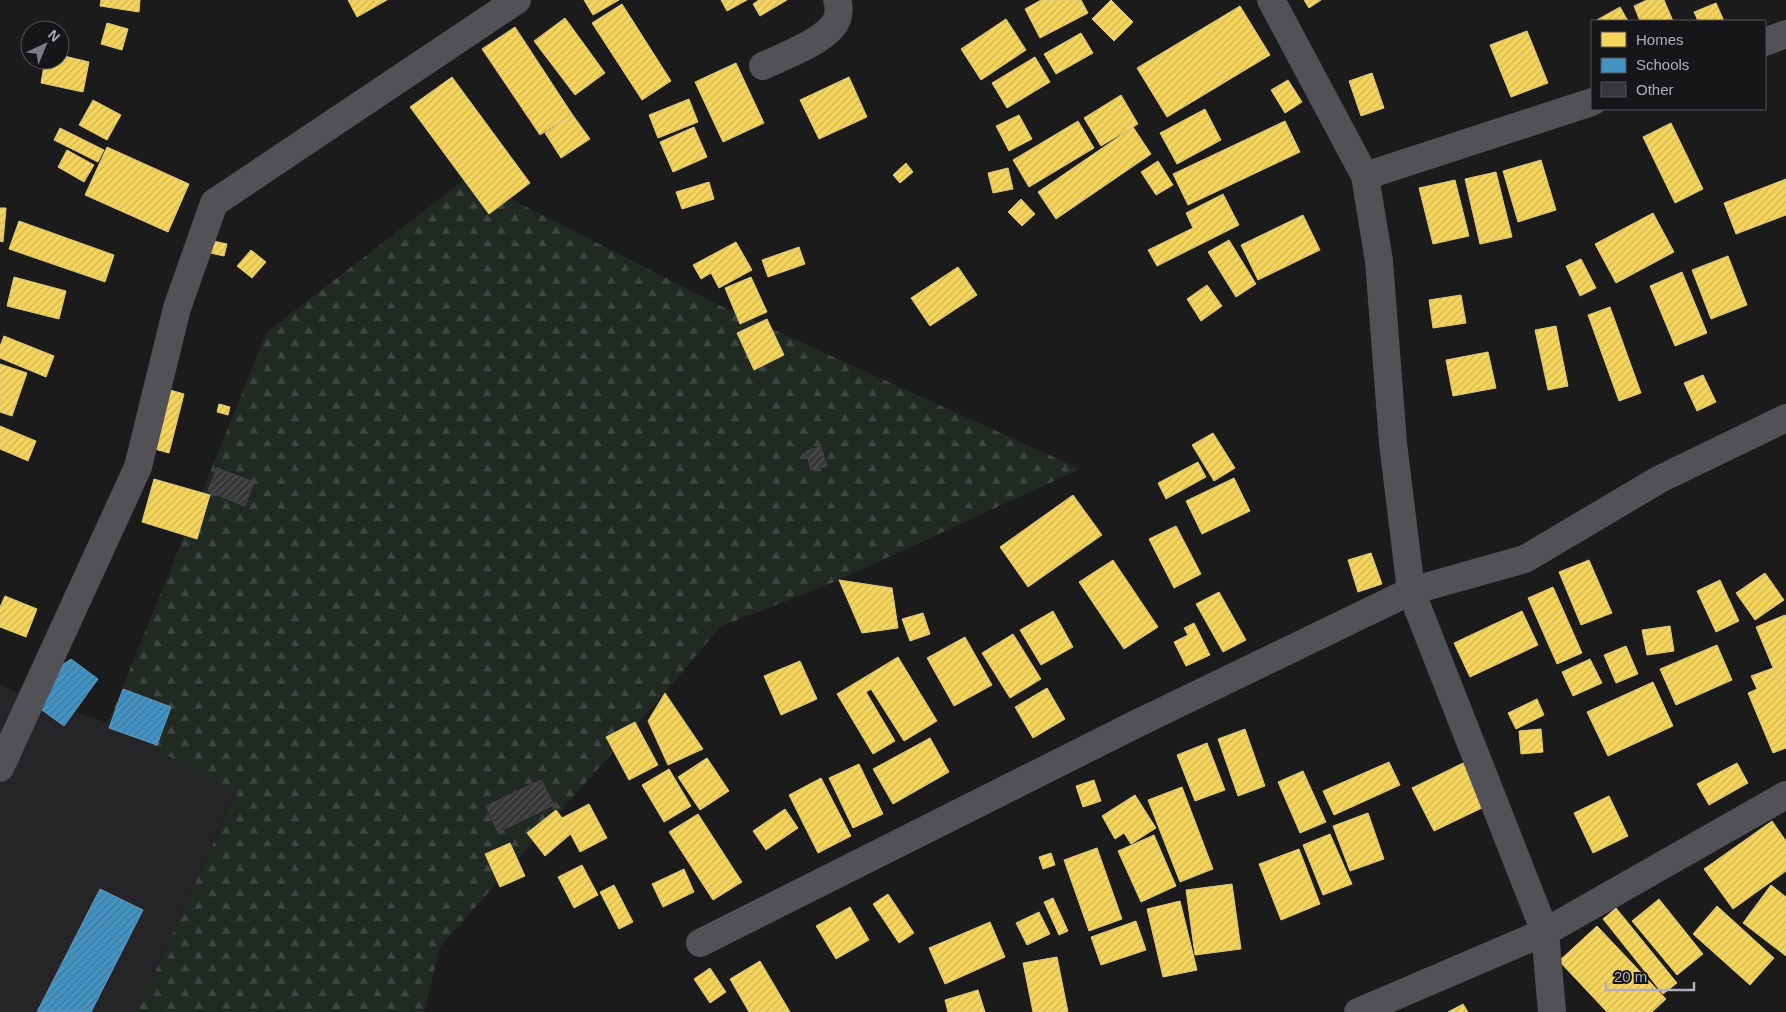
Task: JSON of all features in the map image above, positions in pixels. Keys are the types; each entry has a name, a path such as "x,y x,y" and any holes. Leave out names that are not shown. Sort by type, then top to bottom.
{"street":[{"path":"0,768 138,467 177,308 214,203 517,0"},
{"path":"763,66 816,39 835,25 840,8 837,0"},
{"path":"1271,0 1365,176 1379,261 1393,443 1411,591 1545,932 1552,1012"},
{"path":"1766,42 1786,34"},
{"path":"1365,176 1591,102"},
{"path":"700,943 1119,733 1411,591 1525,559 1660,479 1786,418"},
{"path":"1358,1012 1545,932 1786,795"}],"shaded area":[{"path":"0,685 20,694 108,723 236,792 137,1012 0,1012"}],"green space":[{"path":"468,177 717,304 1080,469 839,580 720,627 665,693 440,947 424,1012 137,1012 236,793 108,723 267,332"}],"building: Homes":[{"path":"101,0 140,0 139,12 100,6"},
{"path":"348,0 387,0 357,17"},
{"path":"584,0 619,0 593,15"},
{"path":"721,0 747,0 727,11"},
{"path":"759,0 787,0 760,16 753,4"},
{"path":"1041,0 1081,0 1088,13 1040,38 1025,9"},
{"path":"1111,0 1133,22 1114,41 1092,19"},
{"path":"1304,0 1321,0 1309,8"},
{"path":"1647,0 1664,0 1673,20 1640,20 1634,6"},
{"path":"1716,3 1724,20 1698,20 1694,12"},
{"path":"622,4 671,81 642,100 592,23"},
{"path":"1240,6 1270,55 1167,117 1137,68"},
{"path":"1620,7 1627,20 1597,20"},
{"path":"565,18 605,73 575,95 534,41"},
{"path":"1006,19 1026,50 981,80 961,49"},
{"path":"107,23 128,29 122,50 101,44"},
{"path":"515,27 572,114 540,135 482,49"},
{"path":"1527,31 1548,83 1511,97 1490,45"},
{"path":"1081,33 1093,53 1056,74 1044,54"},
{"path":"70,57 89,62 83,92 41,83 43,70 70,70"},
{"path":"1035,57 1050,82 1007,108 992,83"},
{"path":"736,63 764,123 723,142 695,82"},
{"path":"1372,73 1384,108 1361,116 1349,81"},
{"path":"452,77 530,183 489,214 410,107"},
{"path":"849,77 867,117 819,139 800,100"},
{"path":"1288,80 1302,102 1285,113 1271,90"},
{"path":"1121,95 1138,124 1101,146 1084,118"},
{"path":"689,99 698,122 658,138 649,115"},
{"path":"93,100 121,115 107,140 79,125"},
{"path":"1205,109 1221,140 1177,164 1160,133"},
{"path":"572,114 590,139 561,158 545,133"},
{"path":"1019,115 1032,139 1009,151 996,126"},
{"path":"1078,121 1094,148 1029,187 1013,160"},
{"path":"1285,121 1300,152 1188,205 1173,174"},
{"path":"1671,123 1703,189 1675,203 1643,137"},
{"path":"694,127 707,157 673,172 660,142"},
{"path":"1133,127 1151,154 1056,219 1038,192"},
{"path":"60,128 104,150 98,162 54,140"},
{"path":"107,147 189,184 168,232 85,195"},
{"path":"67,150 94,165 84,182 58,167"},
{"path":"1541,160 1556,210 1518,222 1503,171"},
{"path":"1158,161 1173,185 1156,195 1141,172"},
{"path":"906,163 913,172 900,183 893,175"},
{"path":"1008,168 1013,189 993,193 988,173"},
{"path":"1496,172 1512,237 1480,244 1465,179"},
{"path":"1786,179 1786,215 1736,234 1724,203"},
{"path":"1455,180 1469,236 1433,244 1419,188"},
{"path":"709,182 714,199 682,209 676,192"},
{"path":"1223,194 1239,225 1157,266 1148,250 1193,228 1186,213"},
{"path":"1021,199 1035,214 1022,226 1008,212"},
{"path":"0,208 6,208 3,242 0,241"},
{"path":"1653,213 1674,252 1616,283 1595,244"},
{"path":"1303,215 1320,250 1258,280 1241,245"},
{"path":"19,221 114,255 105,282 9,249"},
{"path":"204,239 227,244 224,256 201,251"},
{"path":"1229,240 1256,284 1236,297 1208,252"},
{"path":"736,242 752,270 719,288 711,273 701,279 693,265"},
{"path":"799,247 805,264 768,277 762,260"},
{"path":"251,250 266,262 252,278 237,266"},
{"path":"1728,256 1747,305 1711,319 1692,270"},
{"path":"1581,259 1596,288 1580,296 1566,266"},
{"path":"958,267 977,295 930,326 911,298"},
{"path":"1682,272 1707,333 1675,346 1650,286"},
{"path":"14,277 66,291 59,319 7,306"},
{"path":"751,277 767,312 740,324 725,288"},
{"path":"1207,285 1222,306 1201,321 1187,299"},
{"path":"1461,295 1466,323 1433,328 1429,300"},
{"path":"1610,307 1641,393 1619,401 1588,315"},
{"path":"767,319 784,355 754,370 737,333"},
{"path":"1556,326 1568,386 1548,390 1535,330"},
{"path":"4,336 54,356 46,377 0,358 0,346"},
{"path":"1488,352 1496,388 1453,396 1446,360"},
{"path":"0,364 27,373 12,416 0,412"},
{"path":"1703,375 1716,402 1697,411 1684,383"},
{"path":"163,388 184,394 169,453 147,447"},
{"path":"219,404 230,407 228,415 217,412"},
{"path":"0,426 36,441 28,461 0,449"},
{"path":"1213,433 1235,468 1214,481 1192,445"},
{"path":"1198,462 1206,477 1166,499 1158,483"},
{"path":"1234,478 1250,511 1202,534 1186,501"},
{"path":"154,479 210,495 197,539 142,522"},
{"path":"1073,495 1102,535 1028,587 1000,547"},
{"path":"1176,526 1201,574 1174,588 1149,539"},
{"path":"1371,553 1382,584 1358,592 1348,560"},
{"path":"1113,560 1158,627 1124,649 1079,582"},
{"path":"1589,560 1612,613 1581,625 1559,572"},
{"path":"1765,573 1784,600 1755,620 1736,593"},
{"path":"839,580 892,588 898,628 862,633"},
{"path":"1720,580 1739,621 1716,632 1697,591"},
{"path":"1553,587 1582,653 1557,664 1528,598"},
{"path":"1219,592 1246,640 1223,652 1196,604"},
{"path":"5,596 37,609 26,637 0,627 0,607"},
{"path":"1053,611 1073,647 1041,665 1020,630"},
{"path":"1522,611 1538,645 1470,677 1454,643"},
{"path":"923,613 930,634 910,641 902,619"},
{"path":"1785,615 1786,617 1786,699 1756,627"},
{"path":"1194,623 1210,655 1186,666 1174,642 1188,635 1184,628"},
{"path":"1670,626 1674,651 1647,655 1642,630"},
{"path":"1013,634 1041,679 1010,698 982,653"},
{"path":"965,637 992,685 954,706 927,658"},
{"path":"1717,645 1732,680 1676,705 1660,669"},
{"path":"1626,646 1638,674 1616,683 1604,655"},
{"path":"898,657 937,721 904,741 871,689 866,692 895,741 873,754 837,694"},
{"path":"1590,659 1602,683 1573,696 1562,672"},
{"path":"800,661 817,699 781,715 764,676"},
{"path":"1773,668 1786,699 1786,748 1773,753 1748,693 1757,689 1751,676"},
{"path":"1653,682 1673,726 1608,756 1587,712"},
{"path":"1047,688 1065,719 1033,738 1015,707"},
{"path":"665,693 703,749 668,765 648,721"},
{"path":"1537,699 1544,715 1516,729 1508,713"},
{"path":"635,722 658,765 629,780 606,737"},
{"path":"1245,729 1265,786 1238,796 1218,739"},
{"path":"1541,729 1543,752 1521,754 1519,731"},
{"path":"930,738 949,772 893,804 873,769"},
{"path":"1207,743 1225,790 1195,801 1177,755"},
{"path":"707,758 729,791 700,810 678,777"},
{"path":"1389,762 1400,785 1334,815 1323,791"},
{"path":"1463,763 1484,807 1434,831 1412,788"},
{"path":"1737,763 1748,783 1709,805 1697,784"},
{"path":"859,764 883,814 853,828 829,778"},
{"path":"669,769 691,806 664,822 642,785"},
{"path":"1303,771 1326,822 1300,833 1278,782"},
{"path":"821,778 851,836 818,853 789,795"},
{"path":"1094,780 1101,801 1083,807 1076,786"},
{"path":"1182,787 1213,869 1180,882 1148,800"},
{"path":"1135,795 1156,828 1131,844 1124,833 1115,839 1102,816"},
{"path":"1609,796 1628,836 1593,853 1574,813"},
{"path":"589,804 607,838 580,852 562,818"},
{"path":"785,809 798,828 766,850 753,831"},
{"path":"556,810 573,832 545,856 527,833"},
{"path":"1368,813 1384,859 1350,871 1333,826"},
{"path":"698,814 742,882 713,900 669,832"},
{"path":"1772,821 1786,841 1786,871 1733,909 1704,869"},
{"path":"1330,834 1352,884 1323,895 1303,845"},
{"path":"1154,835 1176,886 1141,902 1118,851"},
{"path":"510,843 525,876 500,887 485,854"},
{"path":"1097,848 1122,919 1089,931 1064,860"},
{"path":"1299,849 1320,904 1281,920 1259,864"},
{"path":"1051,853 1055,865 1043,869 1039,857"},
{"path":"582,865 598,895 574,908 558,877"},
{"path":"684,869 694,892 663,907 652,884"},
{"path":"1232,884 1241,949 1195,955 1186,890"},
{"path":"614,885 633,922 619,929 600,892"},
{"path":"1771,885 1786,897 1786,956 1743,923"},
{"path":"888,894 914,933 899,943 873,904"},
{"path":"1053,898 1068,931 1059,935 1044,902"},
{"path":"1659,899 1703,954 1677,975 1632,921"},
{"path":"1180,901 1197,970 1163,977 1147,909"},
{"path":"1717,906 1774,958 1750,985 1693,934"},
{"path":"850,907 869,940 836,959 816,926"},
{"path":"1616,908 1677,983 1663,994 1603,919"},
{"path":"1039,912 1050,934 1027,945 1016,923"},
{"path":"1136,921 1146,950 1101,965 1091,937"},
{"path":"990,922 1005,957 945,984 929,948"},
{"path":"1597,926 1666,999 1652,1012 1607,1012 1559,961"},
{"path":"1057,957 1068,1012 1033,1012 1023,963"},
{"path":"760,961 790,1012 749,1012 730,979"},
{"path":"710,968 726,992 710,1003 694,979"},
{"path":"978,990 985,1012 948,1012 945,1000"},
{"path":"1463,1004 1468,1012 1448,1012"}],"building: Schools":[{"path":"71,659 98,679 64,726 20,694"},
{"path":"123,689 171,707 157,745 109,728"},
{"path":"100,889 143,910 91,1012 37,1012"}],"building: Other":[{"path":"821,447 827,466 811,470 806,451"},
{"path":"217,468 254,482 245,506 208,491"},
{"path":"541,780 554,805 498,832 486,806"}]}
